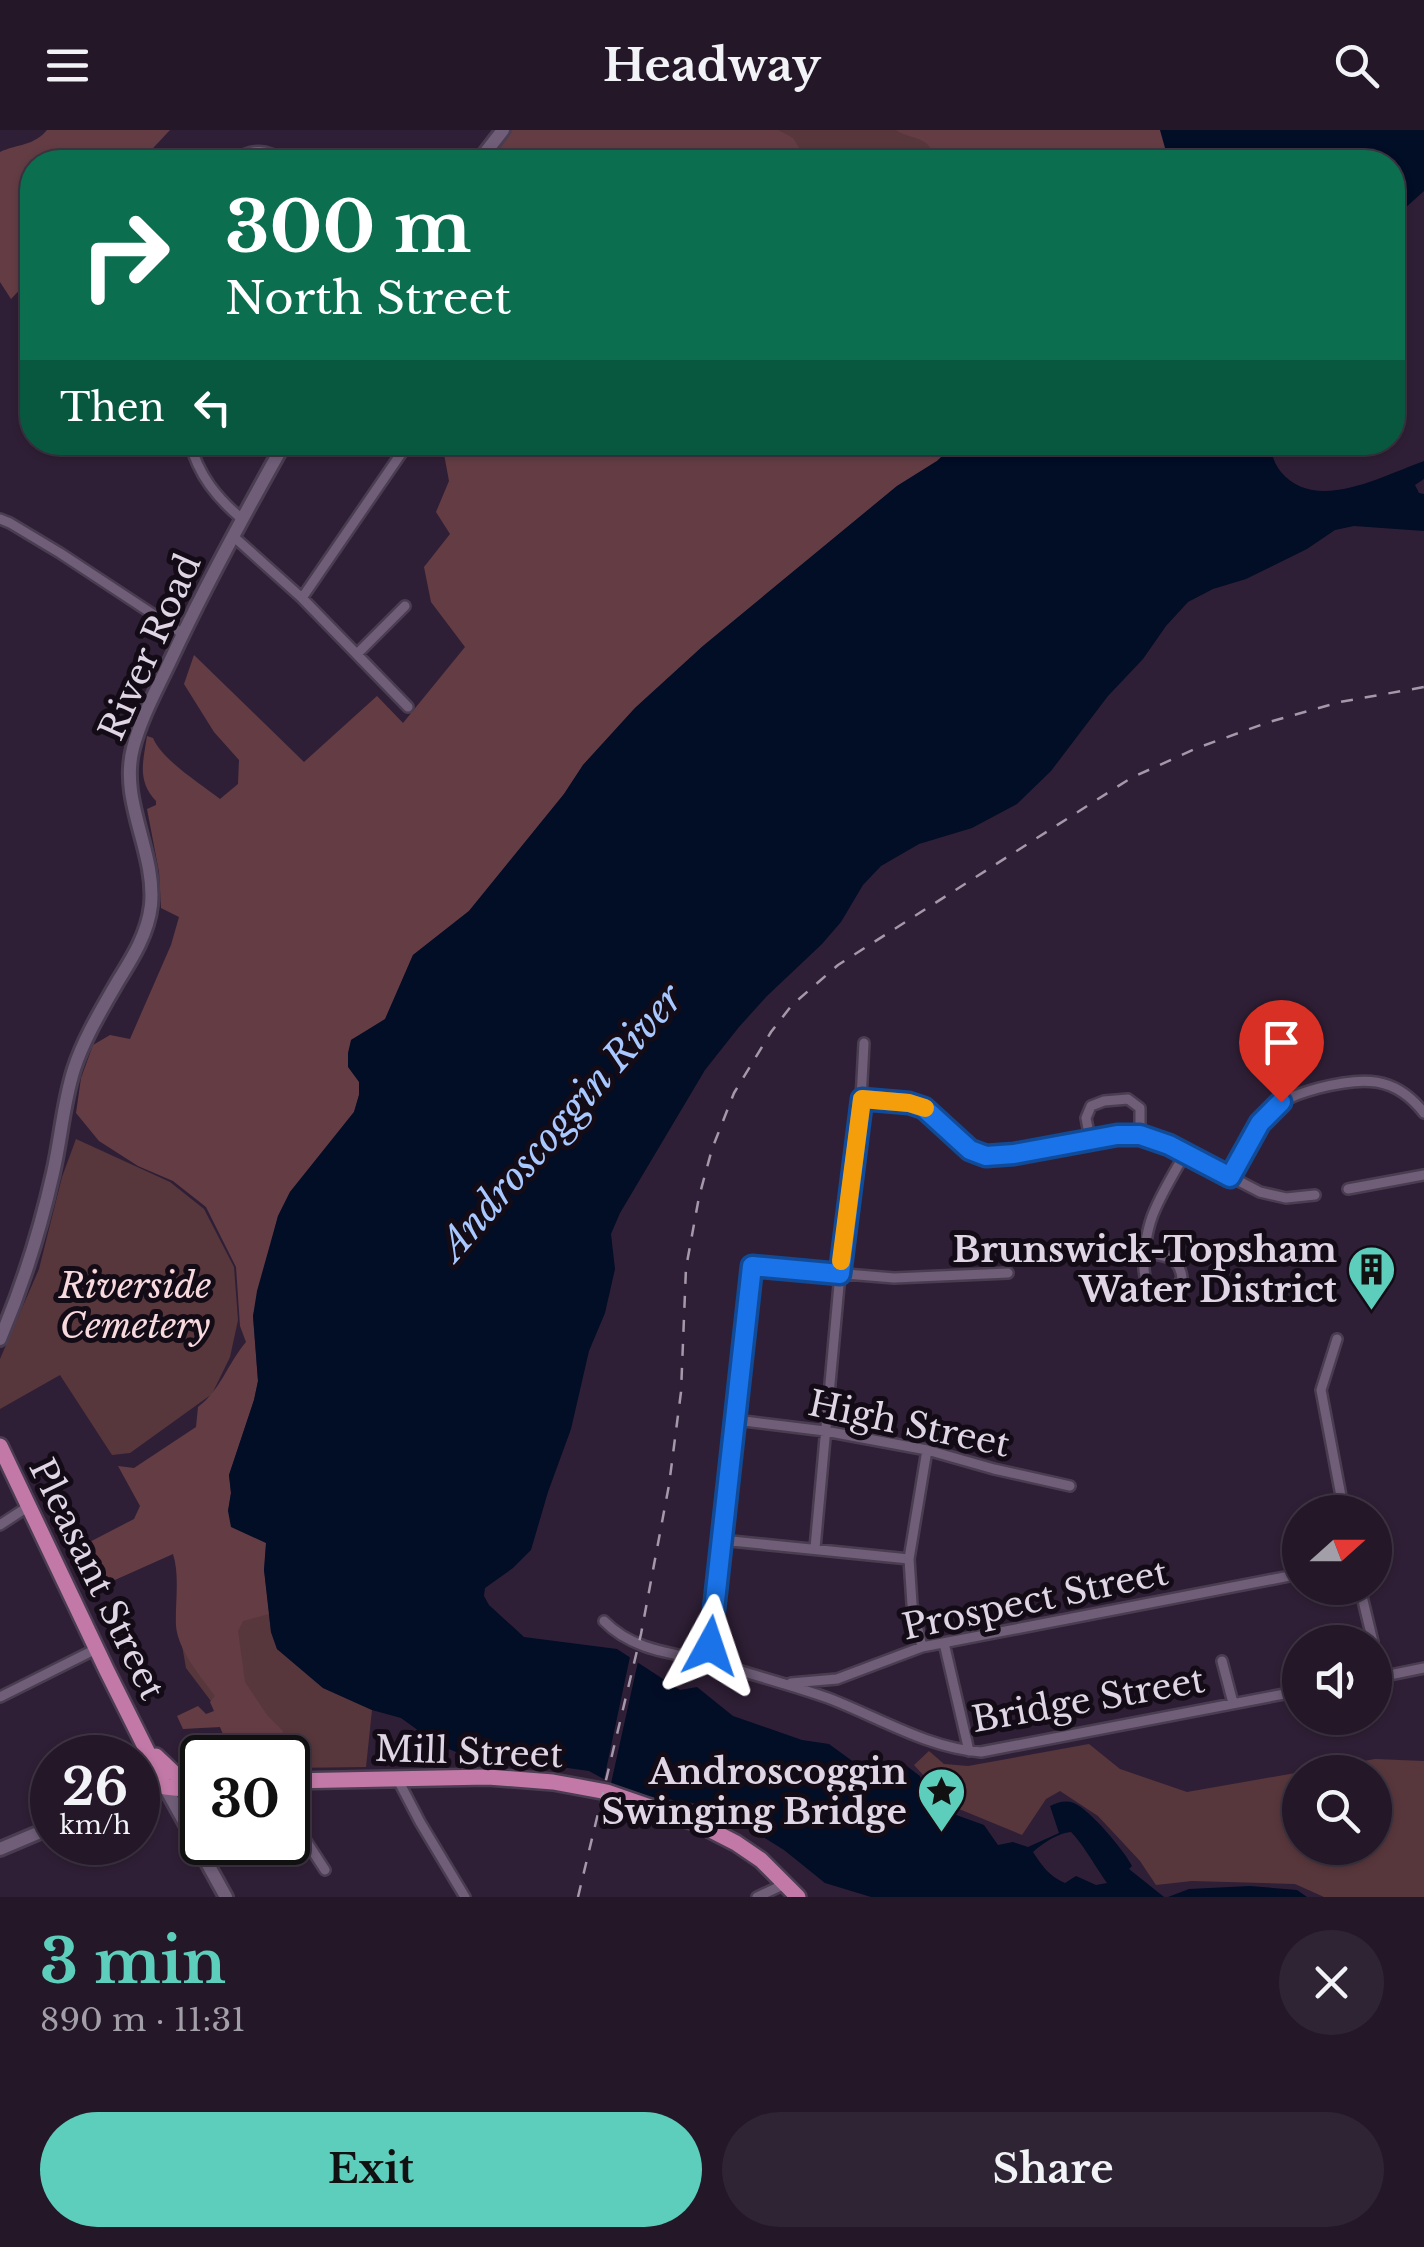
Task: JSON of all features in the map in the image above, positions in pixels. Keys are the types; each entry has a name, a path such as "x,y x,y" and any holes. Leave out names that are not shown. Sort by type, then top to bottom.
{"highway":[{"name":"Pleasant Street","path":"0,1446 139,1735"},
{"path":"160,1760 180,1775"},
{"name":"Pleasant Street","path":"160,1777 165,1787"},
{"name":"Mill Street","path":"310,1780 534,1780 625,1796 718,1832 761,1860 798,1897"},
{"path":"165,1787 180,1789"}],"street":[{"path":"487,150 503,130"},
{"path":"195,455 204,478 242,519"},
{"name":"River Road","path":"0,1340 35,1248 74,1070 147,925 151,886 133,808 131,756 144,716 183,634 278,455"},
{"path":"302,598 400,455"},
{"path":"0,519 60,553 183,634"},
{"path":"233,536 302,598 408,707"},
{"path":"357,654 404,606"},
{"path":"815,1548 840,1274 862,1099 864,1044"},
{"path":"1230,1177 1260,1123 1281,1102 1294,1096 1343,1082 1377,1082 1406,1094 1424,1113"},
{"path":"862,1099 924,1108 970,1150 986,1156 1117,1135 1140,1135 1186,1153 1260,1192 1286,1198 1315,1195"},
{"path":"1090,1139 1086,1118 1091,1106 1104,1100 1128,1099 1140,1108 1140,1135"},
{"path":"1146,1253 1168,1257 1179,1266 1182,1278 1176,1290 1163,1296 1156,1294 1146,1286 1144,1272 1146,1253 1152,1217 1186,1153"},
{"path":"1348,1189 1424,1175"},
{"path":"714,1662 721,1540 752,1266 894,1278 1008,1273"},
{"path":"1337,1338 1321,1390 1341,1495"},
{"name":"High Street","path":"736,1420 927,1450 1070,1486"},
{"path":"922,1648 912,1604 909,1559 927,1450"},
{"path":"0,1525 29,1506"},
{"path":"721,1540 909,1559"},
{"name":"Prospect Street","path":"784,1683 836,1679 922,1648 1282,1577"},
{"name":"Bridge Street","path":"604,1621 640,1646 784,1683 932,1742 969,1751 981,1752 1282,1694"},
{"path":"944,1643 969,1751"},
{"path":"0,1697 96,1649"},
{"path":"1222,1661 1233,1702"},
{"path":"1392,1674 1424,1668"},
{"path":"398,1778 466,1897"},
{"path":"160,1788 165,1787"},
{"name":"Pleasant Street","path":"165,1787 226,1897"},
{"path":"0,1849 30,1836"},
{"path":"310,1847 325,1870"},
{"path":"757,1897 785,1884"}],"green space":[{"path":"662,130 1184,130 1190,150 689,150"},
{"name":"Riverside Cemetery","path":"76,1139 170,1182 204,1209 234,1267 238,1320 230,1357 212,1394 130,1453 112,1455 60,1375 0,1409 0,1359 39,1269 62,1177"},
{"path":"266,1543 264,1570 271,1632 277,1649 323,1688 372,1710 366,1767 310,1768 310,1735 230,1735 229,1725 186,1668 179,1628"},
{"path":"1089,1744 1120,1769 1187,1792 1282,1775 1282,1865 1392,1865 1392,1760 1424,1761 1424,1897 1324,1897 1295,1884 1192,1881 1156,1885 1140,1861 1098,1816 1060,1791 1046,1799 1022,1835 925,1795 925,1777 914,1765 929,1751 944,1764 968,1766"}],"shaded area":[{"path":"47,130 170,130 151,150 20,150 20,290 11,299 0,282 0,152"},
{"path":"509,130 778,130 793,138 800,150 493,150"},
{"path":"896,130 1160,130 1166,150 931,150 923,141"},
{"path":"444,455 943,455 897,486 703,646 635,708 583,765 469,911 413,955 385,1020 351,1040 359,1081 354,1112 290,1192 278,1216 253,1316 258,1381 229,1475 228,1511 266,1543 264,1570 269,1614 243,1621 238,1631 245,1682 284,1735 223,1735 220,1727 183,1729 177,1716 198,1706 206,1714 214,1711 210,1702 215,1696 191,1663 178,1635 173,1554 97,1588 83,1587 74,1558 78,1548 134,1519 140,1506 118,1466 134,1468 196,1427 198,1407 246,1342 240,1326 236,1267 206,1207 173,1181 138,1166 99,1141 76,1113 81,1078 93,1045 110,1035 130,1039 171,945 179,917 161,908 159,872 147,809 156,801 146,786 143,771 147,736 173,763 220,799 238,784 239,760 214,732 184,684 194,655 304,762 377,696 403,723 465,647 431,602 424,567 450,534 436,512 449,481"}],"water":[{"path":"1160,130 1424,130 1424,191 1405,208 1405,150 1166,150"},
{"name":"Androscoggin River","path":"943,455 1273,455 1281,472 1296,484 1331,491 1370,482 1424,461 1424,479 1415,485 1424,494 1424,531 1354,526 1335,530 1307,549 1246,579 1188,602 1051,771 1017,804 972,828 919,844 881,866 863,885 841,922 767,996 705,1070 620,1213 611,1234 615,1269 605,1313 589,1351 571,1429 531,1550 485,1588 484,1596 524,1637 617,1649 680,1690 697,1687 733,1716 802,1740 829,1744 855,1763 900,1761 920,1776 927,1801 984,1825 998,1845 1013,1842 1028,1847 1059,1833 1050,1806 1074,1803 1114,1841 1132,1866 1129,1869 1164,1897 871,1897 825,1883 747,1827 693,1803 622,1789 589,1771 456,1752 437,1744 401,1718 323,1688 277,1649 271,1632 264,1570 266,1543 231,1527 229,1475 258,1381 253,1316 257,1291 278,1216 290,1192 354,1112 359,1082 348,1067 351,1040 385,1019 413,955 469,911 583,765 635,708 703,646 897,486","holes":["1071,1832 1107,1883 1096,1885 1076,1876 1065,1883 1046,1870 1033,1852"]},
{"path":"1250,1886 1297,1890 1307,1897 1168,1897 1189,1889"}],"pier":[{"path":"631,1652 639,1657 610,1788 603,1784"}],"railway":[{"path":"578,1897 641,1634 669,1485 681,1392 686,1268 699,1197 734,1093 771,1032 792,1005 838,965 1131,778 1269,722 1340,702 1424,687"}],"slow traffic":[{"path":"841,1261 862,1099 925,1108"}],"place":[{"name":"Brunswick-Topsham Water District","path":"1372,1312"},
{"name":"Androscoggin Swinging Bridge","path":"942,1834"}],"route":[{"path":"710,1646 752,1266 840,1274 862,1099 924,1108 970,1150 986,1156 999,1157 1117,1135 1140,1135 1169,1145 1230,1177 1260,1123 1281,1102"}]}
